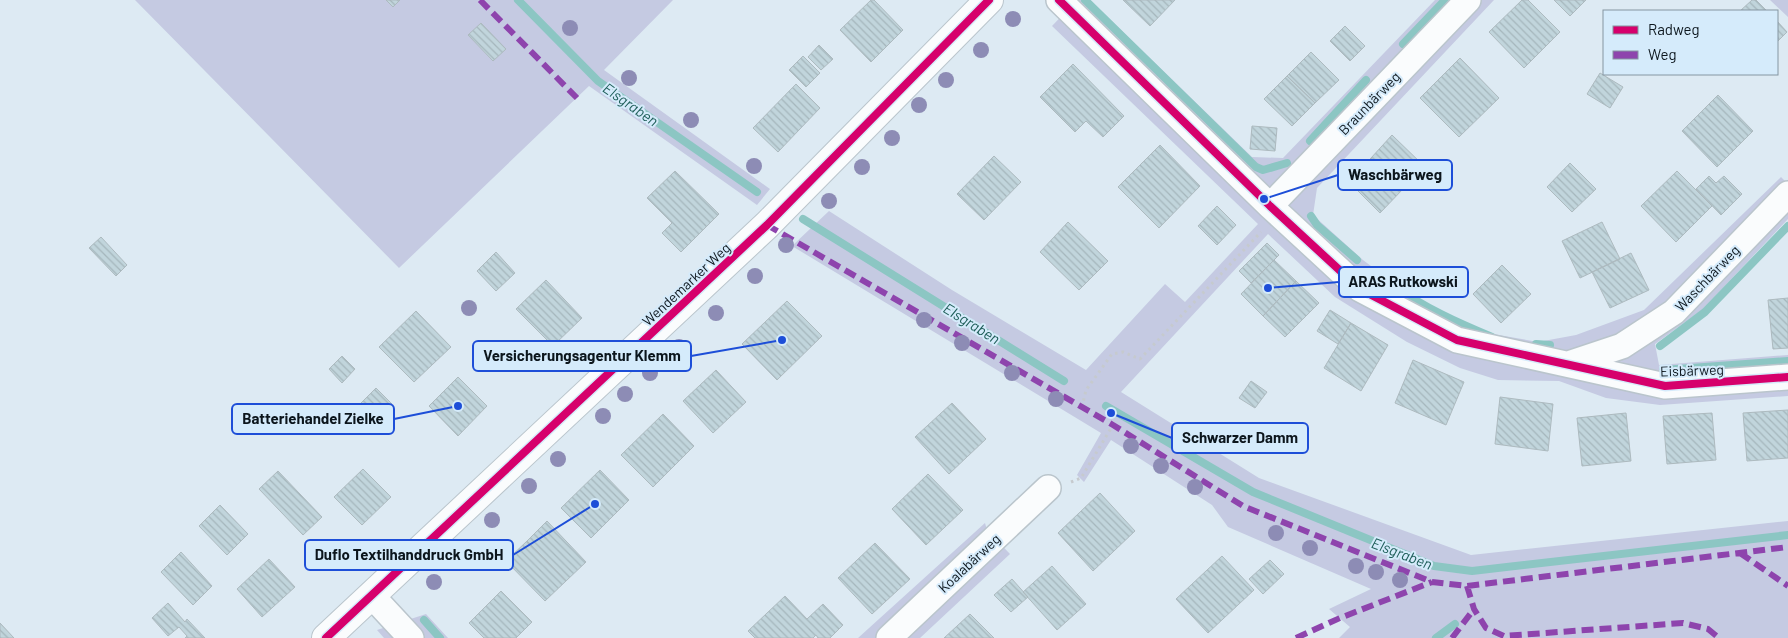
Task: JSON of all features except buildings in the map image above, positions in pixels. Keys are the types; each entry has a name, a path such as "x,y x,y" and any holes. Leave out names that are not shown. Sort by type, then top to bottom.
{"street":[{"name":"Wendemarker Weg","path":"326,638 767,226 988,0"},
{"path":"1059,0 1274,210 1360,289 1457,340 1568,364"},
{"name":"Braunbärweg","path":"1274,210 1468,0"},
{"name":"Waschbärweg","path":"1568,364 1622,346 1674,312 1788,194"},
{"name":"Eisbärweg","path":"1568,364 1665,386 1788,377"},
{"name":"Koalabärweg","path":"889,638 1048,488"},
{"path":"372,596 411,638"}],"path":[{"path":"1082,407 1086,390 1112,354 1123,352 1140,359 1274,210"},
{"path":"1048,488 1081,478 1113,426"}],"shaded area":[{"path":"135,0 673,0 604,70 770,189 757,205 589,86 399,268"},
{"path":"1077,0 1090,0 1252,157 1283,158 1435,0 1494,0 1317,188 1313,215 1363,260 1408,294 1456,319 1493,334 1538,342 1576,335 1644,310 1781,177 1788,184 1788,219 1702,310 1655,344 1659,365 1788,355 1788,396 1660,405 1606,398 1559,381 1498,380 1460,368 1407,342 1335,297 1268,234 1121,392 1259,478 1471,555 1788,521 1788,638 1339,638 1350,627 1329,609 1371,589 1228,527 1212,505 1111,440 1084,482 1077,475 1101,433 792,246 829,211 952,290 1086,370 1165,284 1185,302 1258,224 1052,26"},
{"path":"1770,0 1788,0 1788,17"},
{"path":"985,523 987,530 1010,554 920,638 858,638"},
{"path":"426,614 448,638 384,638 377,630"}],"waterway":[{"name":"Elsgraben","path":"518,0 598,81 757,192"},
{"path":"1085,0 1256,167 1263,170 1287,163"},
{"path":"1403,44 1445,0"},
{"path":"1310,141 1366,80"},
{"path":"1311,216 1317,225 1357,260"},
{"name":"Elsgraben","path":"803,219 1064,381"},
{"path":"1660,346 1705,312 1788,226"},
{"path":"1394,286 1441,314 1492,337"},
{"path":"1536,344 1550,345"},
{"path":"1663,370 1788,361"},
{"name":"Elsgraben","path":"1106,406 1253,492 1434,566 1472,571 1788,535"},
{"path":"424,620 440,638"},
{"path":"1436,638 1455,624"}],"marked path":[{"path":"480,0 577,98"},
{"path":"767,225 1113,425 1243,506 1432,582 1467,586 1788,547"},
{"path":"1740,553 1788,586"},
{"path":"1296,638 1340,618 1432,582"},
{"path":"1467,586 1474,609 1486,628 1504,636 1683,623 1708,629 1719,638"},
{"path":"1452,638 1474,609"}],"cycle path":[{"path":"326,638 767,225 989,0"},
{"path":"1059,0 1270,206 1360,289 1457,340 1665,386 1788,377"}],"place":[{"name":"Waschbärweg","path":"1264,199"},
{"name":"ARAS Rutkowski","path":"1268,288"},
{"name":"Versicherungsagentur Klemm","path":"782,340"},
{"name":"Batteriehandel Zielke","path":"458,406"},
{"name":"Schwarzer Damm","path":"1111,413"},
{"name":"Duflo Textilhanddruck GmbH","path":"595,504"}]}
